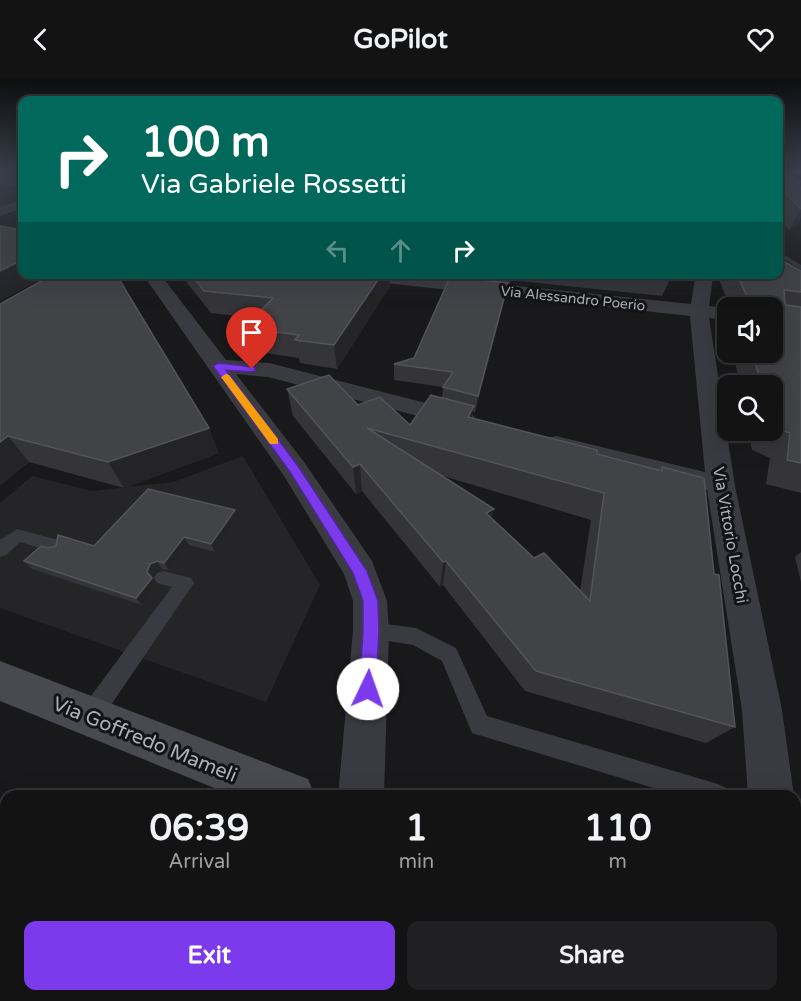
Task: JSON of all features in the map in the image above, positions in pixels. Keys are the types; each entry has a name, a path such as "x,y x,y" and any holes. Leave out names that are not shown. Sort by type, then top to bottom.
{"main road":[{"name":"Via Goffredo Mameli","path":"0,681 276,790"}],"street":[{"path":"155,279 294,469 360,571 370,601 371,631 361,790"},
{"name":"Via Alessandro Poerio","path":"407,279 713,313"},
{"name":"Via Vittorio Locchi","path":"704,279 713,313 721,486 762,710 770,790"},
{"path":"218,366 269,370 489,426"},
{"path":"535,438 721,486"}],"lane":[{"path":"0,550 17,535 56,546"},
{"path":"89,717 184,583 163,578"},
{"path":"371,631 416,637 449,654 480,725 698,790"}],"shaded area":[{"path":"243,456 320,585 266,702 0,608 0,503 32,476 92,491 173,482"}],"building":[{"path":"0,226 18,229 18,262 0,271"},
{"path":"783,261 801,271 801,292 784,290 785,305 801,307 801,463 787,460 790,433 783,431 783,375 758,375 756,363 783,363 783,297 747,297 739,279 783,279"},
{"path":"45,279 119,279 209,428 108,462 8,436 0,442 0,304"},
{"path":"195,279 379,279 334,345 295,340 299,335 244,328 273,298 204,291"},
{"path":"449,279 508,283 478,396 443,387 453,372 394,364 414,358"},
{"path":"329,375 358,405 380,397 410,425 431,395 474,406 468,417 597,450 597,454 662,471 662,467 704,478 714,574 719,575 735,727 536,671 446,561 443,562 360,464 353,467 287,389","holes":["367,428 604,493 590,601 544,553 534,558 486,513 494,509"]},
{"path":"148,489 235,510 211,544 184,537 164,563 157,561 150,564 147,572 152,578 136,598 24,561 41,546 48,548 56,546 58,535 94,546"}],"waterway":[{"path":"783,255 801,268"}],"slow traffic":[{"path":"226,377 274,441"}],"route":[{"path":"252,369 218,366 294,469 360,571 370,601 368,689"}]}
